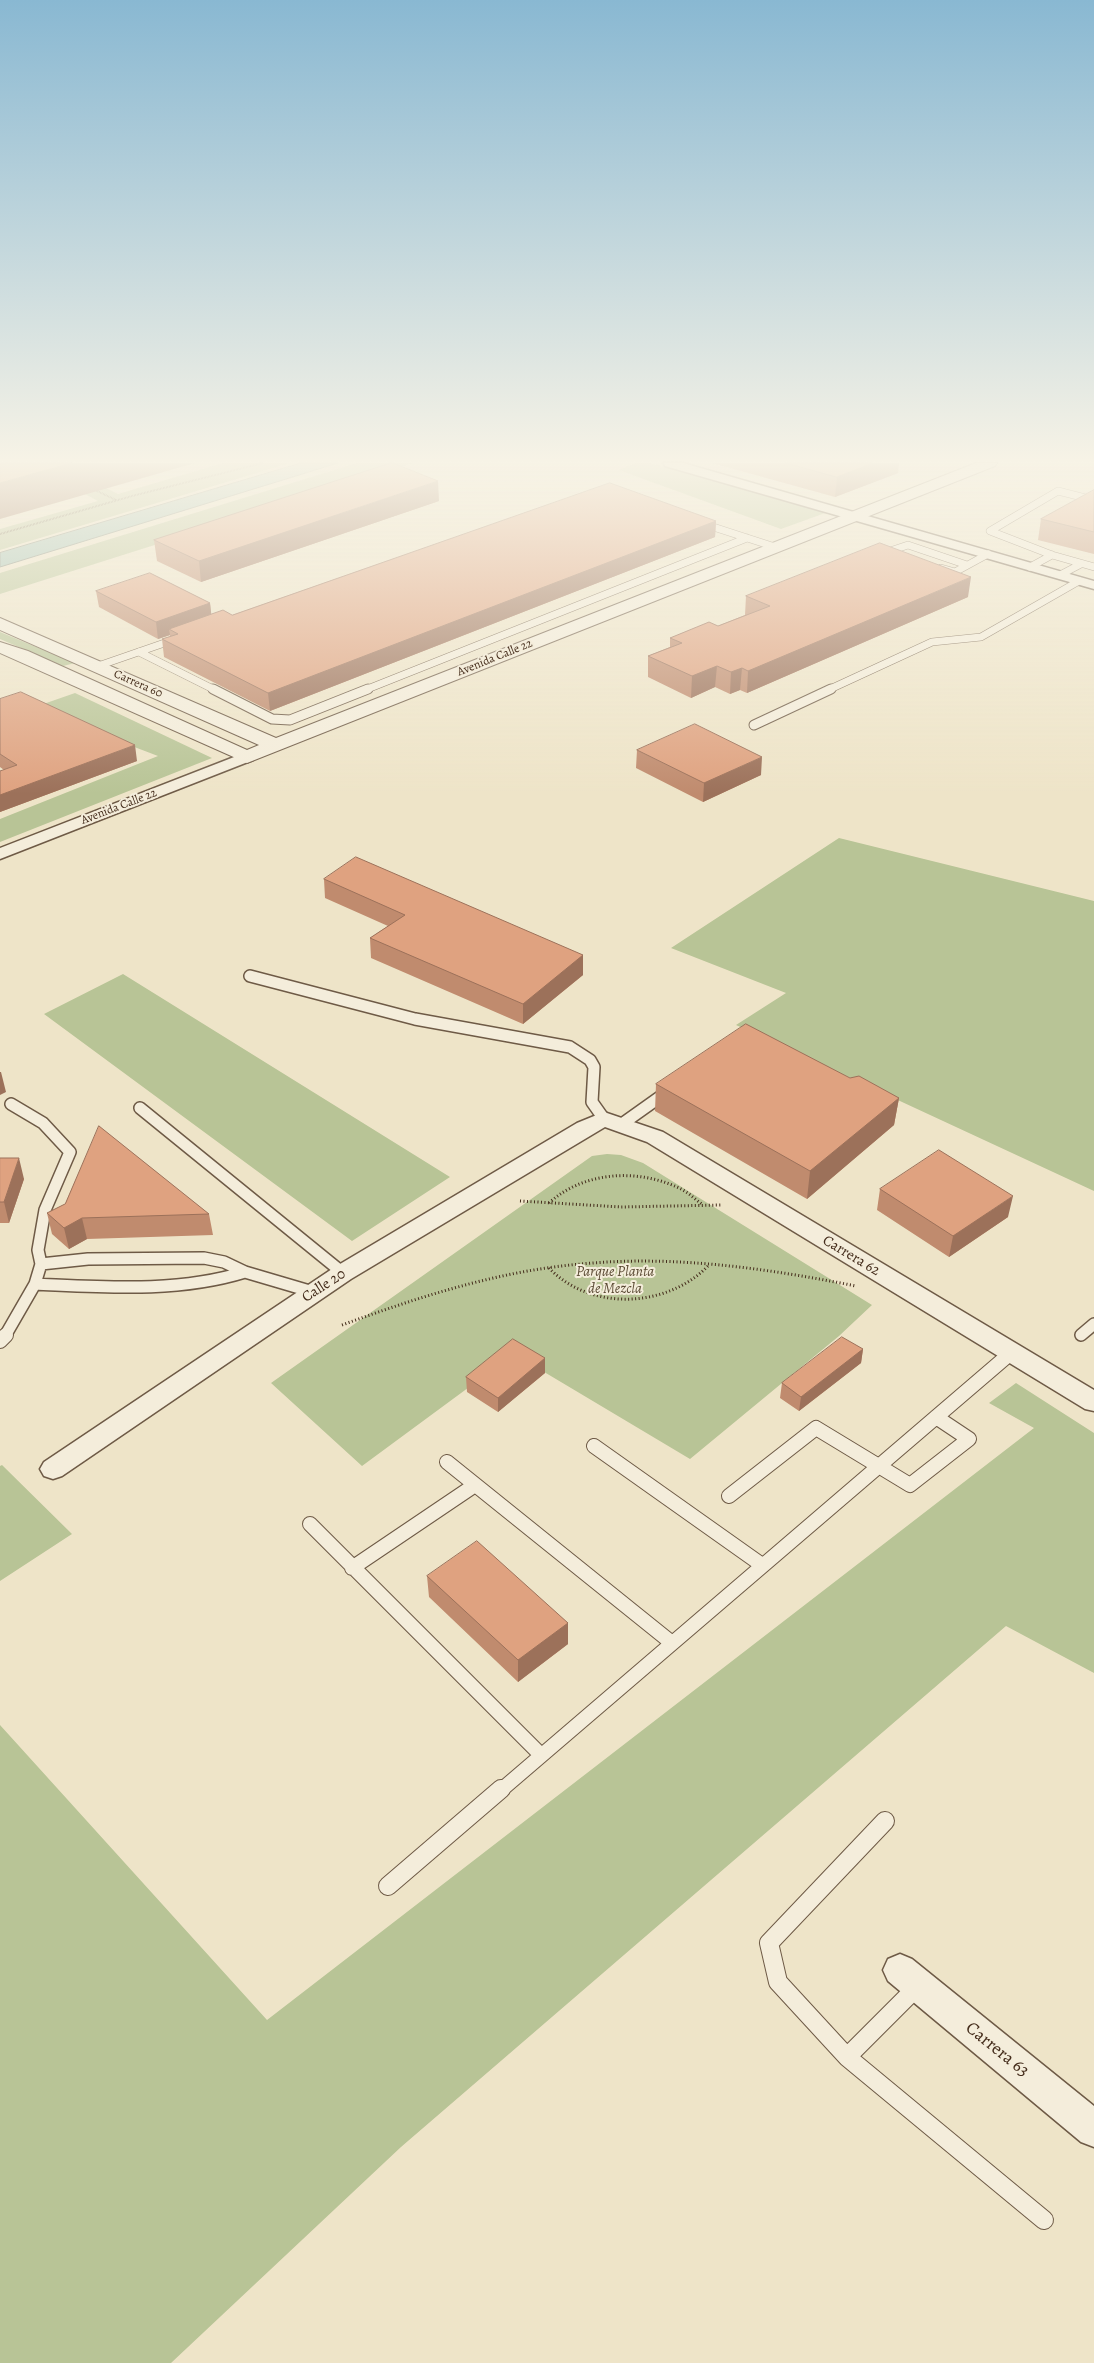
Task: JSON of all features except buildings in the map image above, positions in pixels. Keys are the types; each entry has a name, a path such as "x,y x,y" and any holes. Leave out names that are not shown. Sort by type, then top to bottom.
{"street":[{"name":"Avenida Calle 22","path":"0,854 711,573"},
{"path":"1051,573 1094,585"},
{"name":"Carrera 60","path":"0,623 275,746"},
{"name":"Carrera 60","path":"0,646 71,676 246,757"},
{"path":"71,676 98,666"},
{"name":"Calle 20","path":"53,1469 343,1273 585,1128 613,1122"},
{"name":"Carrera 62","path":"613,1122 654,1137 1094,1402"},
{"name":"Carrera 63","path":"909,1978 1094,2129"}],"lane":[{"path":"139,652 272,719 290,720 658,573"},
{"path":"1060,576 1065,573"},
{"path":"754,725 932,642 973,639 984,636 1078,581"},
{"path":"98,666 184,636"},
{"path":"250,976 415,1019 474,1028 570,1047 590,1060 594,1068 592,1102 613,1122 679,1084"},
{"path":"0,1341 8,1333 35,1284 41,1264 38,1250 45,1210 70,1152 43,1123 11,1104"},
{"path":"140,1108 343,1273"},
{"path":"41,1264 88,1259 204,1258 224,1262 245,1272 313,1292"},
{"path":"35,1284 95,1286 188,1284 209,1282 245,1272"},
{"path":"1081,1335 1094,1324"},
{"path":"388,1886 1012,1352"},
{"path":"729,1496 816,1428 910,1485 969,1439 936,1417"},
{"path":"594,1446 762,1565"},
{"path":"447,1462 672,1643"},
{"path":"352,1568 475,1485"},
{"path":"310,1524 541,1755"},
{"path":"885,1821 769,1943 778,1982 847,2057 1044,2220"},
{"path":"847,2057 909,1978"}],"path":[{"path":"548,1204 553,1198 574,1185 600,1178 628,1176 656,1180 682,1189 703,1206"},
{"path":"520,1201 621,1207 722,1205"},
{"path":"342,1325 430,1294 549,1268 616,1262 710,1265 757,1270 858,1287"},
{"path":"549,1268 553,1274 577,1289 607,1298 640,1299 671,1293 696,1280 710,1265"}],"green space":[{"path":"0,573 65,573 0,594"},
{"path":"0,632 75,663 63,666 0,639"},
{"path":"75,693 212,758 0,842 0,819 158,756 32,708"},
{"path":"839,838 1094,901 1094,1191 736,1025 786,993 671,948"},
{"path":"123,974 450,1177 352,1241 44,1014"},
{"name":"Parque Planta de Mezcla","path":"621,1155 643,1163 872,1305 839,1336 690,1459 514,1354 362,1466 271,1383 592,1156"},
{"path":"1016,1383 1094,1433 1094,1673 1006,1626 401,2147 171,2363 0,2363 0,1725 267,2020 1034,1428 989,1403"},
{"path":"2,1465 72,1534 0,1581 0,1466"}]}
